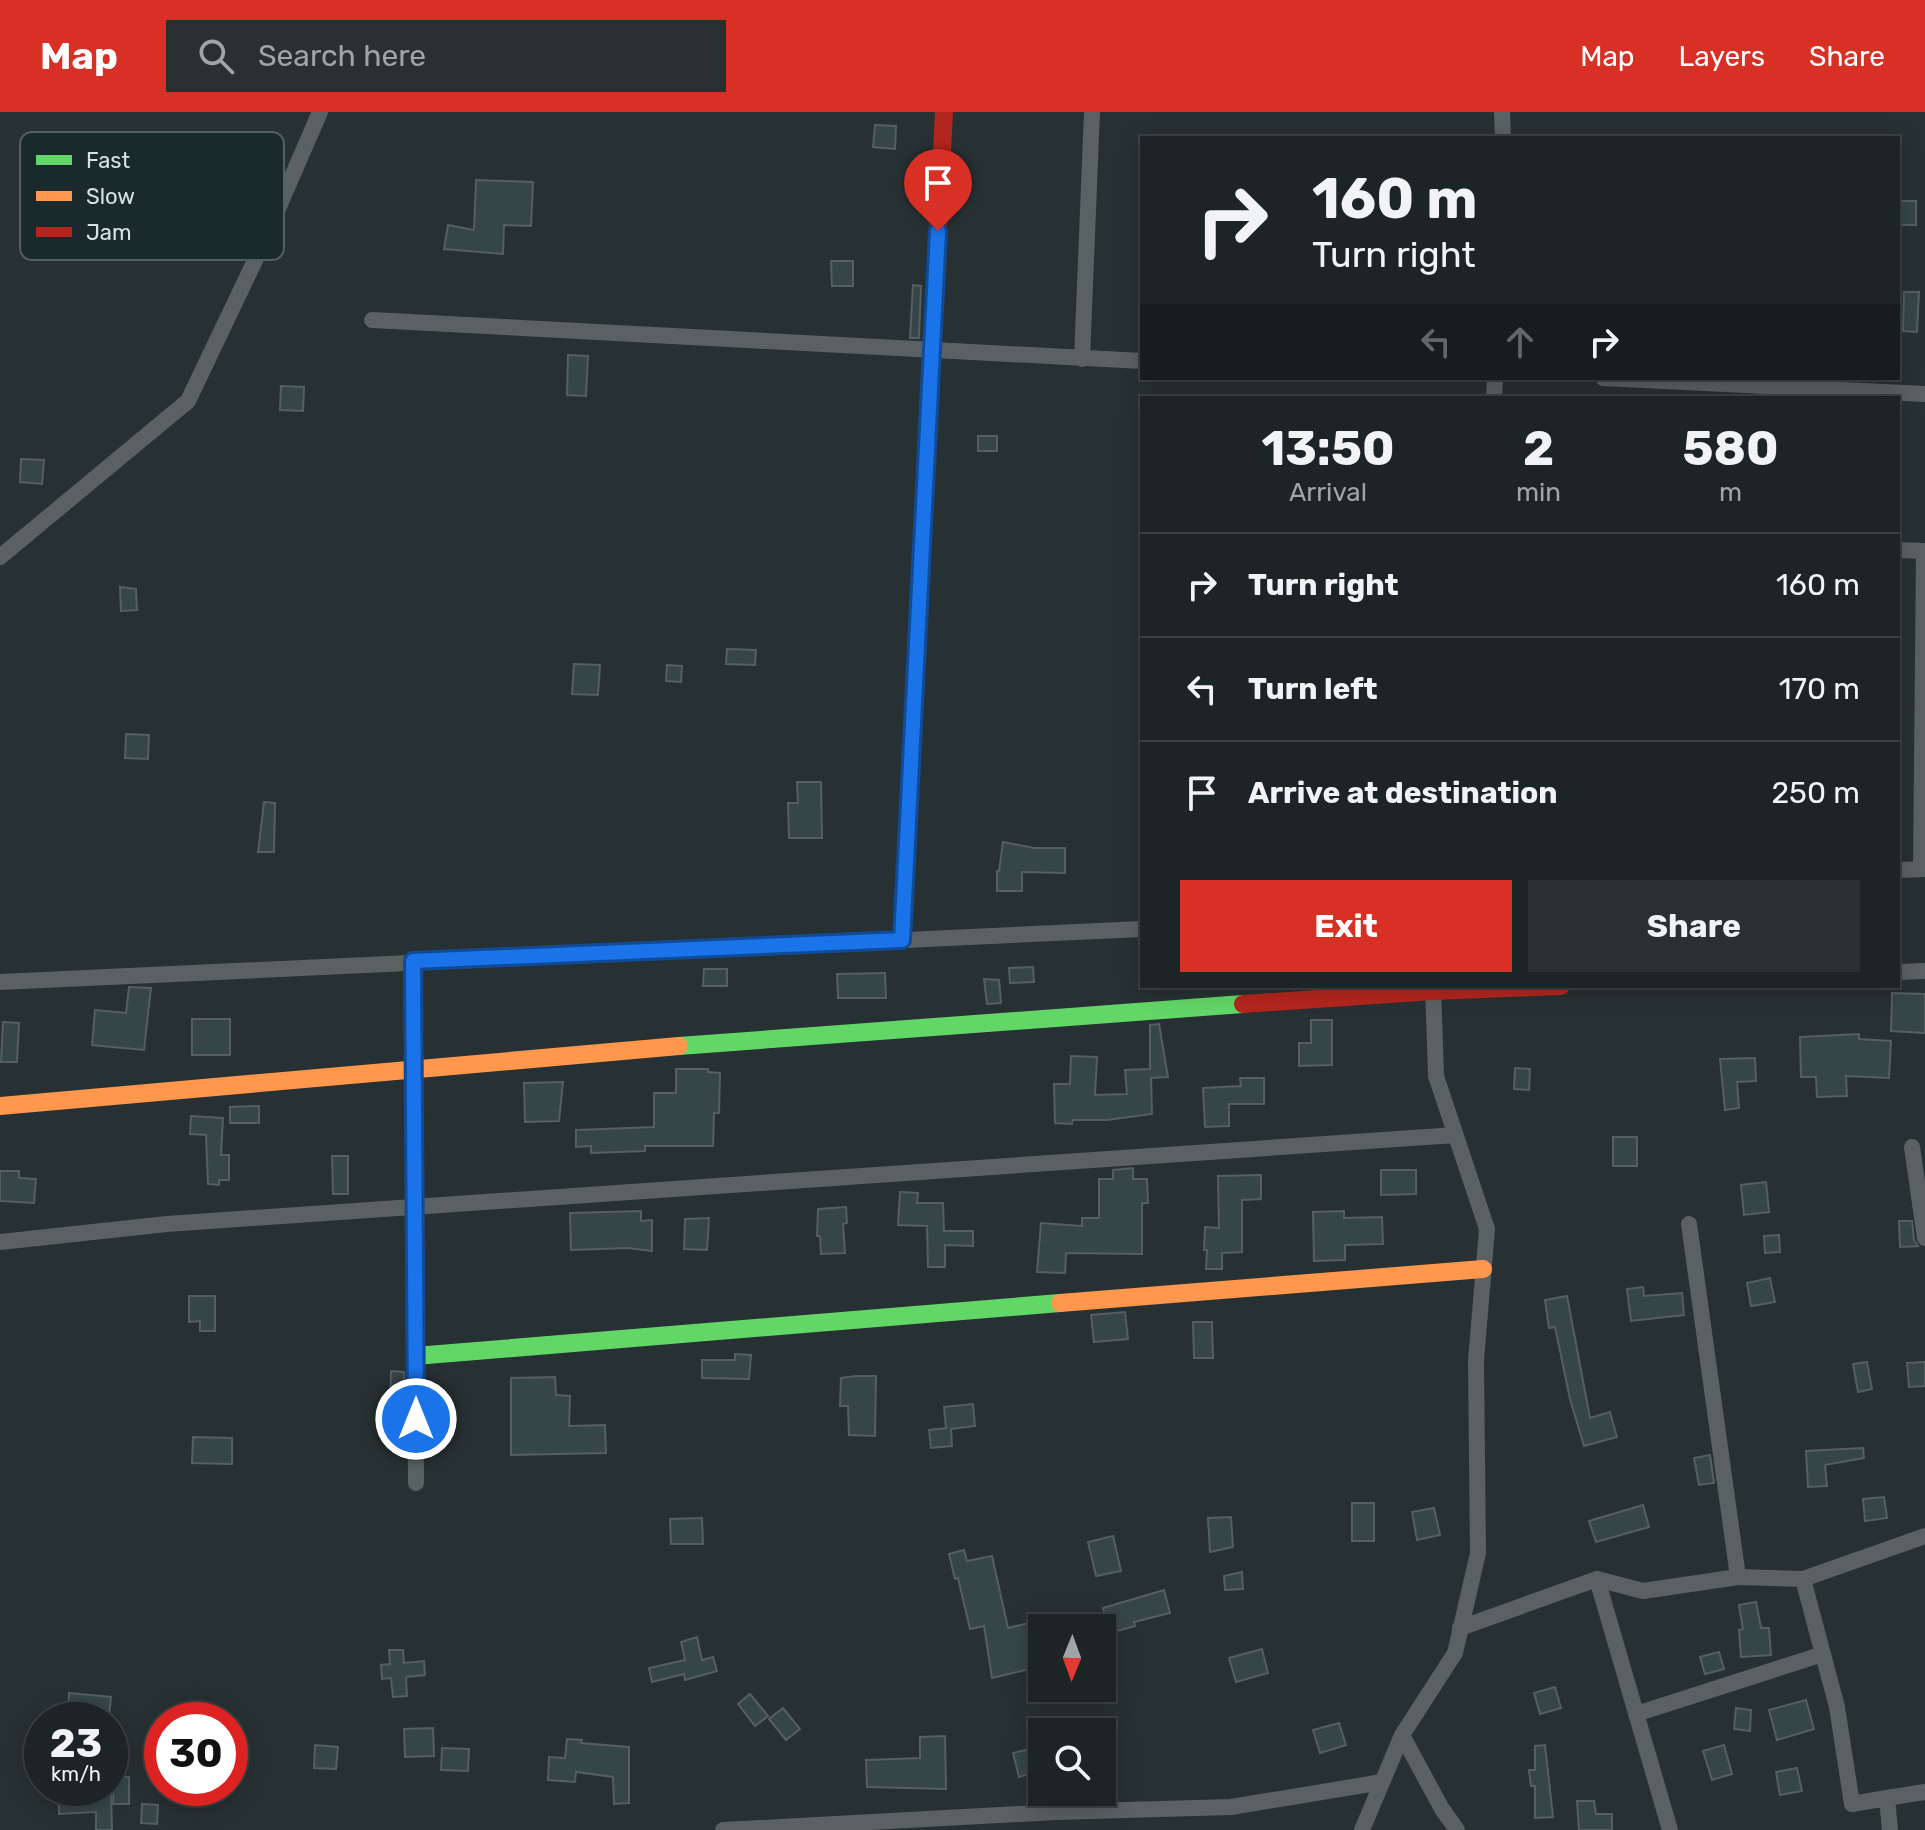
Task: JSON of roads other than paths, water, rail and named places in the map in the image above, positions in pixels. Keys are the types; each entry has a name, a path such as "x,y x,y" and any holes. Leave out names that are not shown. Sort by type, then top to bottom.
{"street":[{"path":"284,195 320,112"},
{"path":"902,940 944,112"},
{"path":"1082,359 1092,112"},
{"path":"1502,112 1503,136"},
{"path":"0,557 188,401 255,260"},
{"path":"372,320 1140,361"},
{"path":"1643,380 1925,394"},
{"path":"1900,550 1924,551 1923,869 1900,870"},
{"path":"0,982 1140,929"},
{"path":"413,961 416,1483"},
{"path":"1900,972 1925,971"},
{"path":"0,1106 777,1037 1476,988"},
{"path":"1362,1830 1402,1735 1455,1653 1478,1553 1476,1360 1487,1229 1436,1076 1433,989"},
{"path":"0,1242 167,1224 1455,1135"},
{"path":"1912,1147 1925,1238"},
{"path":"1689,1224 1738,1577"},
{"path":"415,1356 1483,1269"},
{"path":"1460,1628 1597,1579 1643,1591 1738,1577 1803,1579 1925,1536"},
{"path":"1597,1579 1670,1830"},
{"path":"1803,1579 1837,1707 1852,1804 1925,1792"},
{"path":"1636,1714 1823,1654"},
{"path":"1402,1735 1442,1809 1457,1830"},
{"path":"723,1830 1056,1812 1231,1807 1382,1782"},
{"path":"1887,1798 1890,1830"}]}
